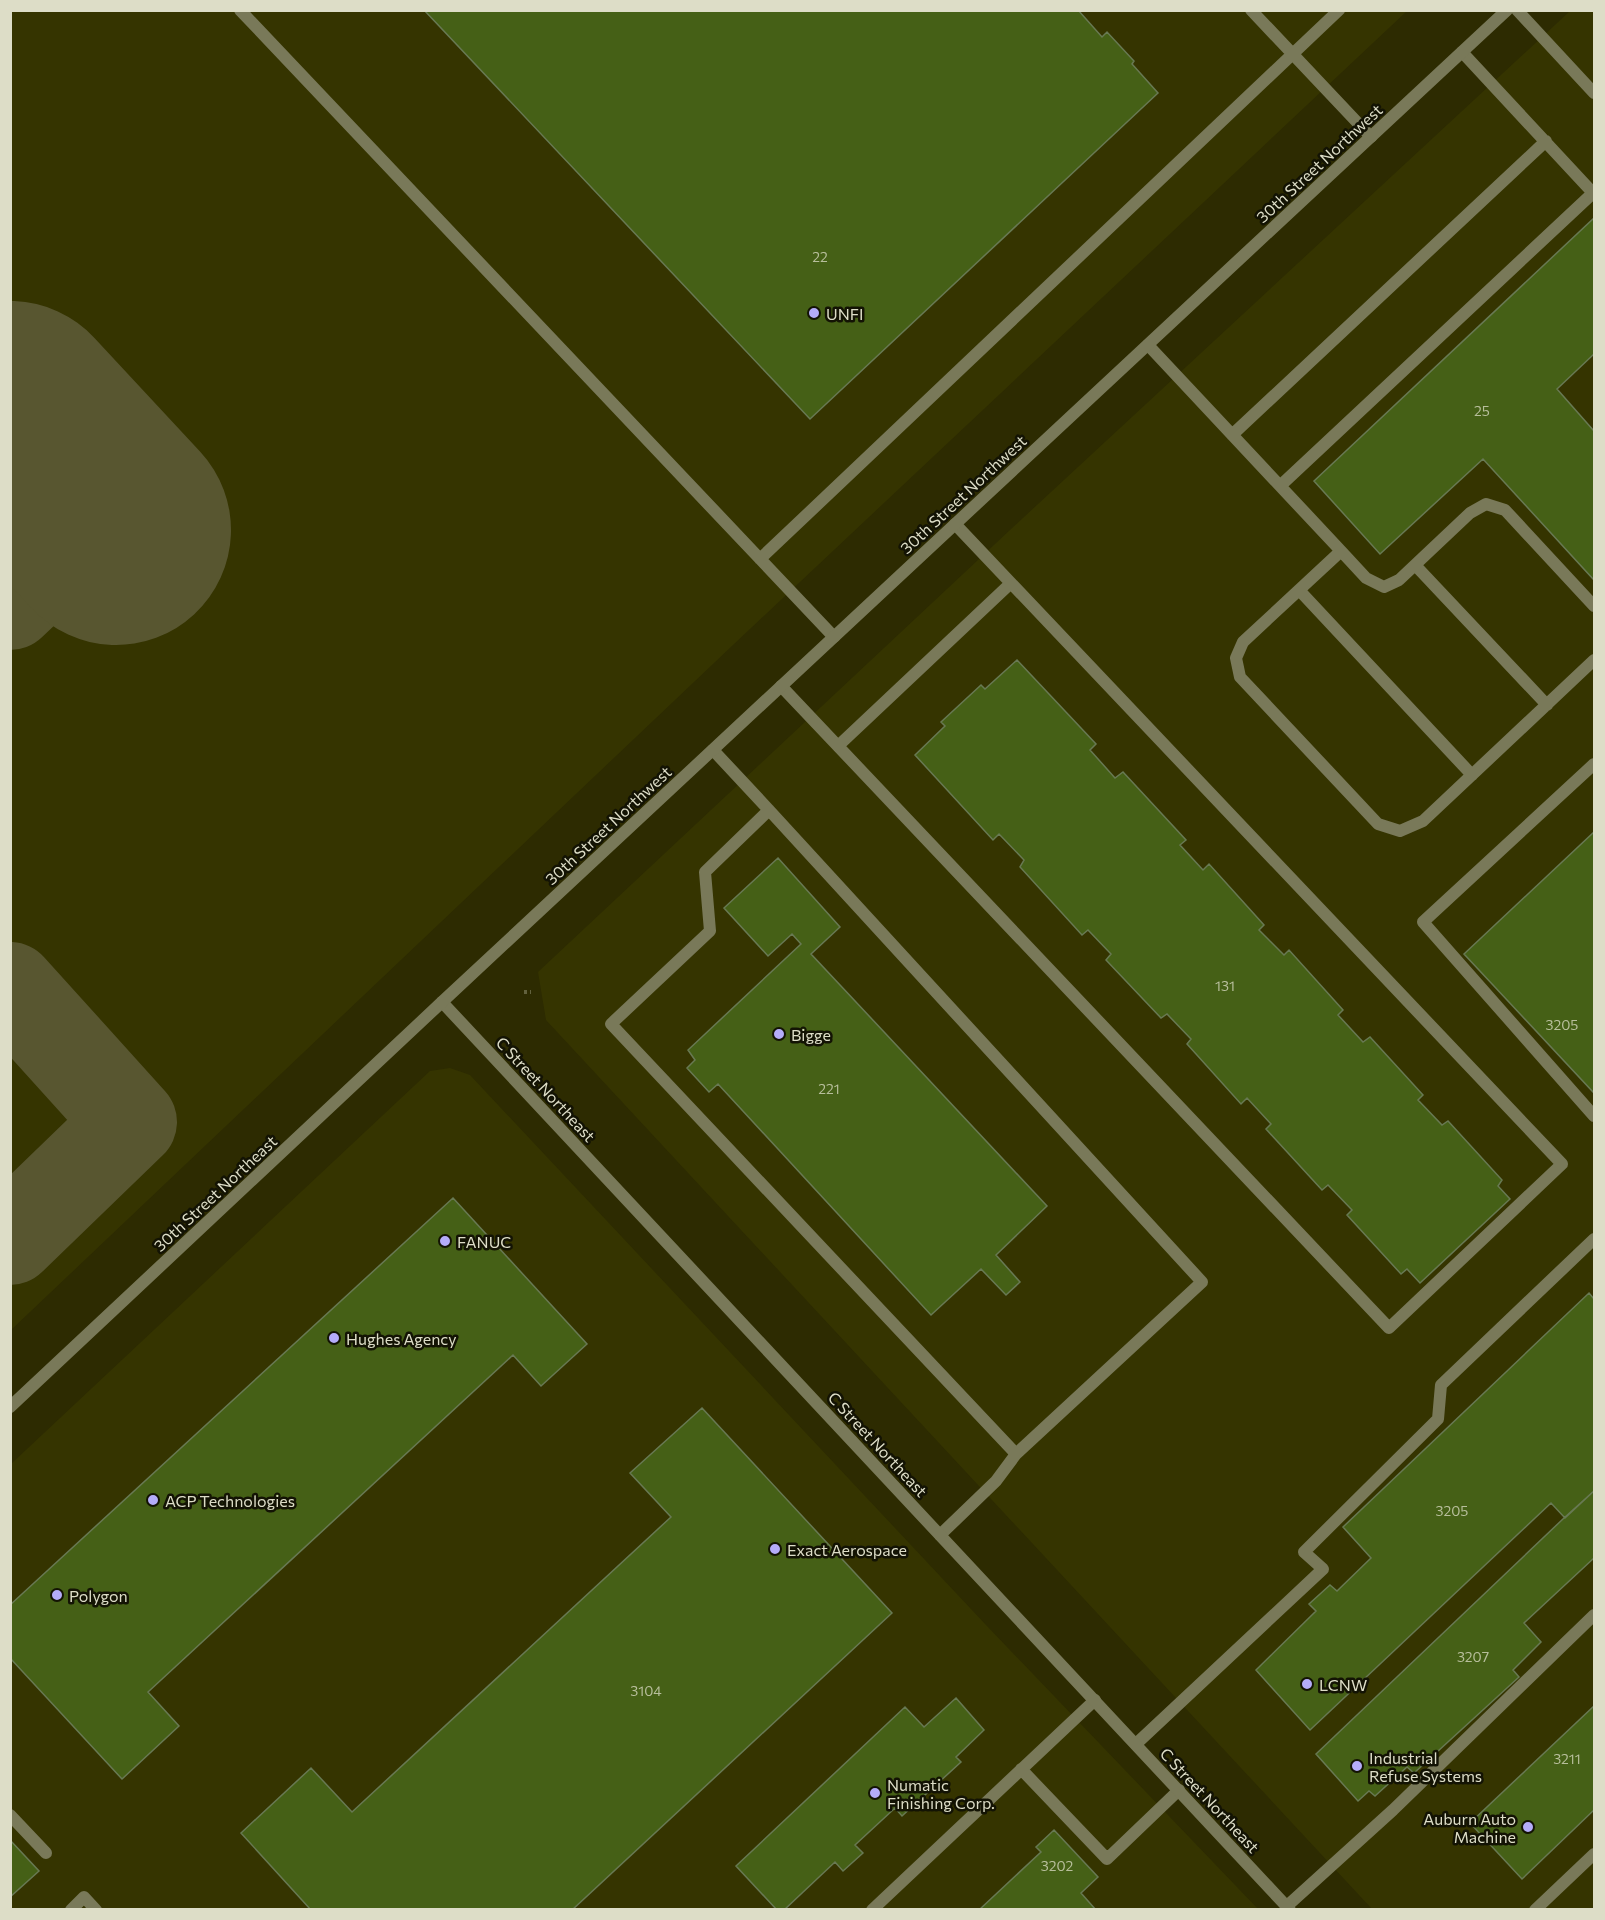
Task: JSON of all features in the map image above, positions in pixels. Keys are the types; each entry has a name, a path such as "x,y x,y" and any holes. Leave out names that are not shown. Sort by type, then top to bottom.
{"street":[{"path":"240,10 834,637"},
{"path":"1251,10 1371,136"},
{"path":"760,559 1339,10"},
{"name":"30th Street Northwest","path":"442,1002 1507,10"},
{"path":"1517,10 1594,93"},
{"path":"1281,486 1594,193 1462,52"},
{"path":"1232,435 1546,141"},
{"path":"1148,345 1366,578 1384,587 1399,580 1470,513 1486,504 1505,510 1594,606"},
{"path":"781,686 1389,1328 1562,1164 955,524"},
{"path":"1341,551 1243,642 1236,658 1240,677 1378,824 1400,831 1423,821 1594,660"},
{"path":"1415,565 1547,705"},
{"path":"838,746 1011,583"},
{"path":"1299,590 1472,775"},
{"path":"713,750 1202,1282 1016,1454 996,1481 940,1535"},
{"path":"1594,764 1422,922 1594,1116"},
{"path":"769,810 705,872 710,931 611,1024 1016,1454"},
{"name":"30th Street Northeast","path":"10,1407 442,1002"},
{"name":"C Street Northeast","path":"442,1002 1289,1908"},
{"path":"1136,1744 1323,1569 1304,1552 1438,1419 1441,1385 1594,1239"},
{"path":"1289,1908 1594,1615"},
{"path":"872,1910 1095,1700"},
{"path":"1021,1769 1107,1859 1179,1790"},
{"path":"10,1815 45,1853"},
{"path":"1535,1910 1594,1854"},
{"path":"70,1910 84,1897 96,1910"}],"path":[{"path":"524,992 531,992"}],"shaded area":[{"path":"11,11 1407,11 733,645 11,1330"},
{"path":"1570,11 1594,11 1594,1909 1372,1909 546,1020 538,972 1010,530"},
{"path":"11,517 36,546 11,583"},
{"path":"450,1068 470,1075 986,1625 1258,1909 11,1910 11,1464 430,1071"}],"building":[{"path":"424,10 1078,10 1102,37 1107,32 1134,61 1132,64 1158,93 810,419"},
{"path":"1594,218 1594,354 1557,389 1594,431 1594,580 1483,459 1380,554 1314,481"},
{"path":"1017,660 1096,744 1090,750 1115,778 1123,772 1186,840 1180,845 1203,870 1209,864 1264,925 1259,930 1284,955 1289,950 1343,1010 1338,1015 1363,1042 1370,1037 1423,1095 1418,1100 1442,1125 1448,1121 1502,1180 1498,1186 1510,1199 1420,1283 1407,1269 1401,1274 1347,1215 1352,1210 1328,1185 1322,1190 1266,1129 1271,1124 1247,1098 1241,1104 1187,1044 1191,1039 1167,1014 1161,1018 1106,960 1111,954 1088,930 1082,935 1020,867 1024,860 999,834 993,840 915,755 945,726 941,722 981,685 985,689"},
{"path":"1594,832 1594,1093 1464,954"},
{"path":"778,858 840,927 811,954 1047,1206 996,1255 1020,1282 1006,1295 981,1269 931,1315 718,1084 709,1092 687,1068 695,1060 688,1050 801,944 792,934 768,956 724,908"},
{"path":"453,1198 587,1344 541,1386 513,1355 148,1692 179,1726 122,1779 10,1658 10,1605"},
{"path":"1589,1293 1594,1299 1594,1491 1565,1518 1551,1503 1310,1730 1256,1670 1316,1611 1309,1604 1330,1585 1337,1591 1371,1558 1343,1527"},
{"path":"702,1408 892,1613 572,1910 311,1910 241,1833 311,1768 352,1812 671,1517 630,1473"},
{"path":"1594,1491 1594,1558 1524,1623 1541,1642 1513,1670 1519,1677 1414,1773 1407,1767 1375,1796 1369,1791 1358,1801 1316,1754"},
{"path":"956,1698 984,1730 956,1757 961,1762 902,1816 895,1808 855,1845 863,1853 843,1871 835,1862 784,1910 777,1910 736,1866 905,1707 924,1727"},
{"path":"1594,1706 1594,1810 1522,1879 1470,1823"},
{"path":"1054,1830 1098,1877 1081,1893 1096,1910 979,1910 1041,1852 1036,1847"},
{"path":"10,1840 39,1871 10,1897"}],"taxiway":[{"path":"10,604 103,516"},
{"path":"10,988 131,1122 10,1239"}],"runway":[{"path":"10,416 116,530"}],"place":[{"name":"UNFI","path":"814,313"},
{"name":"Bigge","path":"779,1034"},
{"name":"FANUC","path":"445,1241"},
{"name":"Hughes Agency","path":"334,1338"},
{"name":"ACP Technologies","path":"153,1500"},
{"name":"Exact Aerospace","path":"775,1549"},
{"name":"Polygon","path":"57,1595"},
{"name":"LCNW","path":"1307,1684"},
{"name":"Industrial Refuse Systems","path":"1357,1766"},
{"name":"Numatic Finishing Corp.","path":"875,1793"},
{"name":"Auburn Auto Machine","path":"1528,1827"}]}
